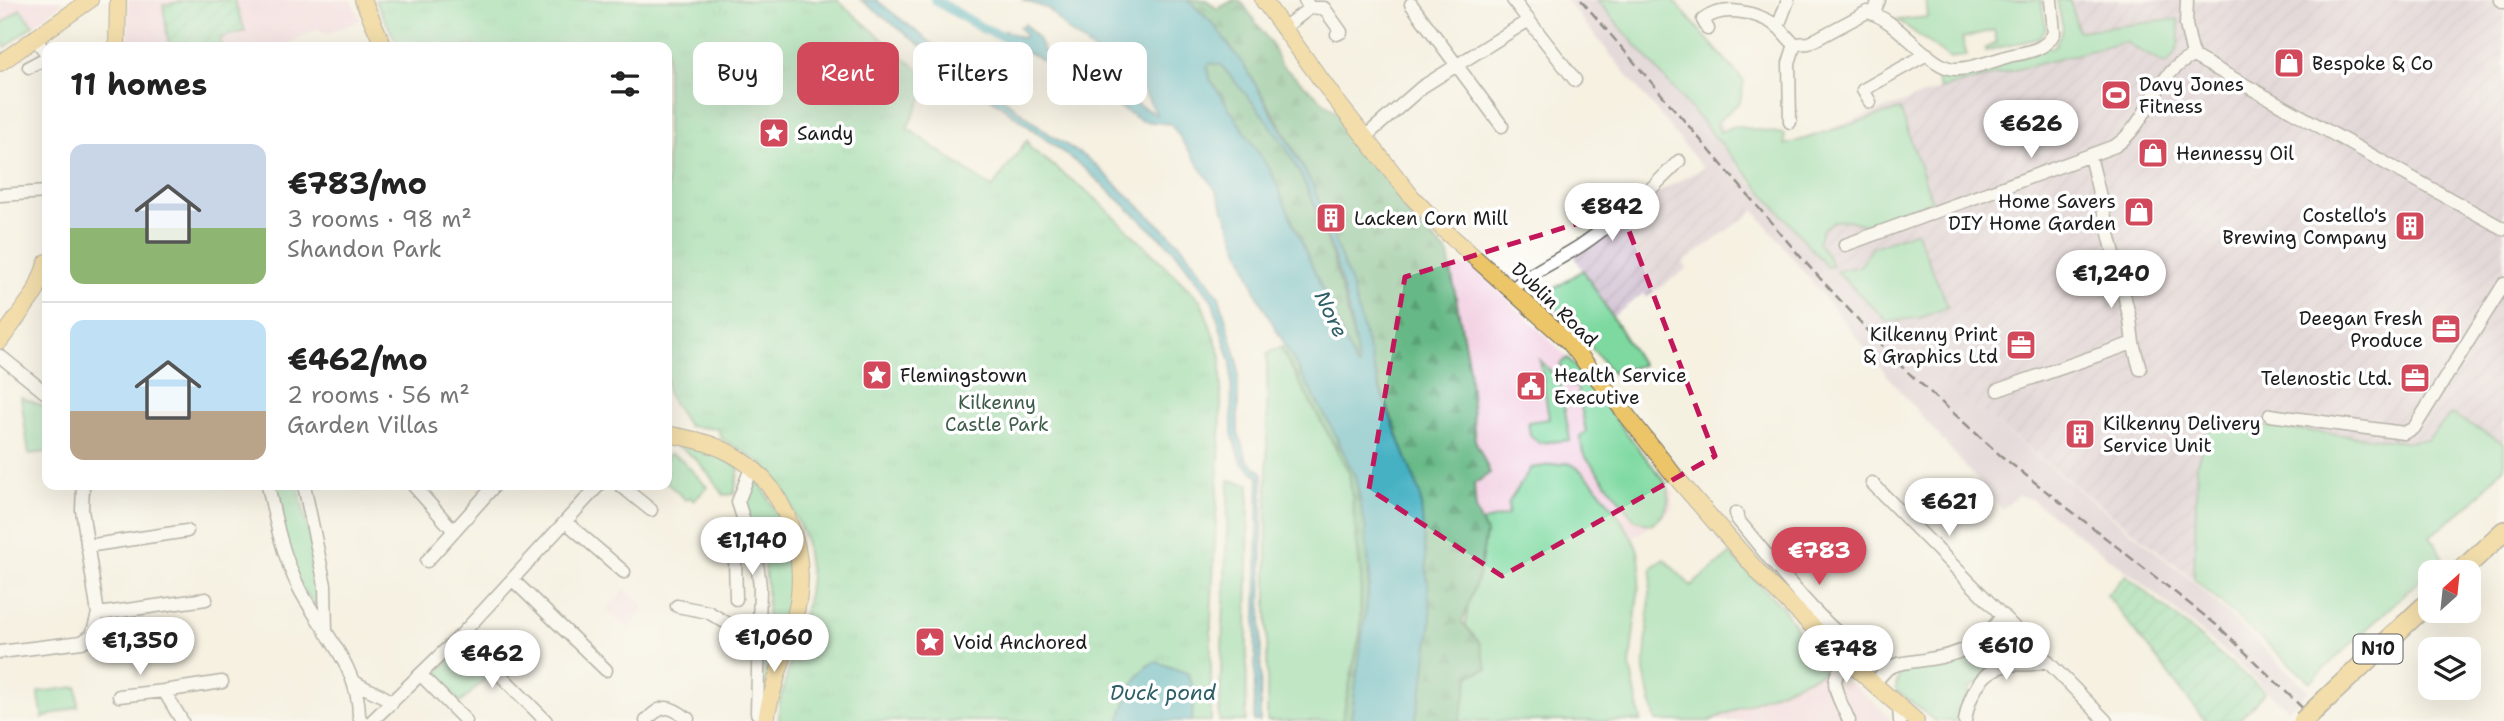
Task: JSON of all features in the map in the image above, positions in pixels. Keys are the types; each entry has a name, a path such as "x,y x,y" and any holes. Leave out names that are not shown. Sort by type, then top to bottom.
{"highway":[{"path":"2473,560 2504,531"},
{"name":"N10","path":"2303,721 2418,612"}],"main road":[{"path":"0,63 90,0"},
{"path":"117,42 118,0"},
{"path":"363,0 380,42"},
{"name":"Dublin Road","path":"1263,0 1365,137 1433,218 1569,342 1674,475 1767,582 1873,684 1899,714 1916,721"},
{"path":"0,341 35,293 42,275"},
{"path":"672,434 708,443 731,453 770,487 789,517 801,575 797,604 762,717"}],"street":[{"path":"1513,0 1575,80"},
{"path":"1778,27 1788,0"},
{"path":"1874,13 1879,0"},
{"path":"1708,29 1703,20 1717,12 1731,11 1756,16 1778,27 1795,44 1809,43 1867,12 1874,13 1916,43 1940,65 1957,69 2042,47 2054,33 2051,0"},
{"path":"2187,0 2186,25 2193,56 2504,229"},
{"path":"1282,29 1308,4 1324,8 1341,32 1337,34"},
{"path":"1411,4 1502,126"},
{"path":"1365,137 1422,87 1529,20"},
{"path":"34,37 42,47"},
{"path":"1790,122 1788,63 1795,44"},
{"path":"1870,102 1863,90 1927,54"},
{"path":"1845,245 2115,146 2129,136 2167,75 2193,56"},
{"path":"29,67 42,60"},
{"path":"2090,156 2140,369"},
{"path":"1513,290 1524,279 1580,246 1644,197 1678,161"},
{"path":"0,195 42,192"},
{"path":"2270,415 2404,433 2414,428 2504,284"},
{"path":"1998,390 2133,343"},
{"path":"0,356 42,390"},
{"path":"751,468 738,502 758,575 762,717"},
{"path":"1872,483 2106,721"},
{"path":"0,652 82,642 92,635 98,614 82,510 83,490"},
{"path":"269,490 285,550 298,586 355,682 359,717 362,721"},
{"path":"305,490 325,585 326,635"},
{"path":"417,490 454,531"},
{"path":"428,561 491,490"},
{"path":"372,721 461,635 595,490"},
{"path":"626,490 651,510"},
{"path":"1736,513 1738,520 1770,559 1830,624 1859,649 1888,668"},
{"path":"567,523 624,572"},
{"path":"88,545 187,531"},
{"path":"735,557 737,599"},
{"path":"736,577 758,575"},
{"path":"513,580 606,670"},
{"path":"98,614 206,599"},
{"path":"677,606 708,612 742,632 759,633"},
{"path":"1873,684 1888,668 1968,650 1982,641 2003,615"},
{"path":"461,635 546,721"},
{"path":"1965,721 1972,692 1989,673 2000,666 2037,665 2047,660"},
{"path":"1847,661 1836,671 1833,682 1849,721"},
{"path":"421,675 466,721"},
{"path":"119,696 222,682"},
{"path":"355,682 369,691 385,696 392,704"},
{"path":"164,691 182,721"},
{"path":"646,721 655,710 664,705 674,707 688,719"}],"highlighted area":[{"path":"1621,210 1715,456 1502,576 1369,489 1405,277"}],"shaded area":[{"path":"0,0 60,0 62,3 0,52"},
{"path":"128,0 350,0 361,20 331,32 325,33 318,28 293,42 129,42"},
{"path":"1566,0 1617,0 1639,11 1719,118 1736,165 1827,267 1833,266 1957,393 2194,582 2309,691 2288,710 2238,663 2136,578 2031,499 2019,495 2002,509 1900,391 1754,210 1703,168"},
{"path":"2070,0 2504,0 2504,443 2452,414 2427,440 2406,442 2245,424 2197,464 2194,579 1957,393 1836,271 1818,242 1785,145 1940,89 2082,51"},
{"path":"1703,168 1755,210 1683,263 1687,268 1647,297 1644,293 1611,318 1574,256 1646,199"},
{"name":"Health Service Executive","path":"1452,266 1473,266 1568,358 1674,493 1672,509 1633,538 1579,468 1567,463 1543,466 1529,470 1509,502 1508,515 1486,533 1476,511 1474,484 1490,473 1475,440 1469,369 1458,321"},
{"path":"625,589 642,603 644,609 629,628 606,610"},
{"path":"1824,672 1845,721 1709,721 1812,677"},
{"path":"1848,681 1891,721 1853,721 1839,686"}],"green space":[{"path":"188,0 234,0 245,31 220,38 221,42 168,42 163,5"},
{"name":"Kilkenny Castle Park","path":"375,0 837,0 886,42 797,42 797,105 899,105 899,53 913,65 913,105 919,105 907,128 992,188 1027,140 1030,148 1095,198 1201,301 1221,356 1221,416 1211,621 1211,721 779,721 779,704 807,603 810,576 805,538 782,486 761,463 721,438 718,429 688,426 672,401 672,42 396,42"},
{"path":"1188,0 1207,0 1217,9 1234,0 1241,1 1271,44 1280,64 1343,118 1356,150 1383,171 1408,214 1448,254 1469,369 1475,440 1490,473 1474,484 1476,511 1486,533 1479,574 1462,622 1480,643 1487,669 1470,675 1459,721 1415,721 1424,680 1431,619 1424,559 1403,450 1364,342 1350,281 1313,186 1283,129 1247,70 1214,25"},
{"path":"1597,0 1673,0 1744,81 1740,102 1716,123 1720,132 1734,126 1784,134 1785,145 1900,109 1932,201 1866,225 1848,220 1834,221 1823,229 1818,242 1833,266 1827,267"},
{"path":"1926,0 2041,0 2046,28 2039,38 1986,51 1985,48 1997,43 1994,30 1962,38 1967,56 1949,58 1898,20 1928,17"},
{"path":"2057,0 2070,0 2078,31 2178,19 2177,49 2166,65 2125,42 1940,89 1934,70 1957,76 2055,46 2063,28"},
{"path":"20,9 33,25 6,47 0,39 0,25"},
{"path":"1210,63 1221,65 1263,116 1287,150 1302,179 1316,209 1337,272 1360,367 1355,364 1271,172 1210,79 1207,67"},
{"path":"1916,231 1948,307 1923,317 1888,322 1836,271 1860,266 1873,247"},
{"path":"1583,270 1642,365 1612,373 1569,319 1545,300 1557,287"},
{"path":"1285,344 1342,443 1363,507 1369,568 1368,599 1351,721 1342,721 1360,634 1361,577 1349,472 1280,347"},
{"path":"1280,347 1349,472 1361,577 1360,634 1342,721 1267,721 1267,354"},
{"path":"1568,358 1668,486 1666,508 1651,525 1635,520 1583,453 1580,436 1586,432 1577,386 1570,387 1560,364"},
{"path":"1540,360 1560,381 1570,440 1539,443 1530,435 1528,422 1549,419"},
{"path":"21,397 42,406 42,453 29,454"},
{"path":"2451,414 2504,443 2504,467 2472,503 2430,536 2443,558 2418,560 2418,581 2310,682 2194,579 2197,464 2206,431 2245,424 2406,442 2427,440"},
{"path":"672,440 712,451 739,468 734,494 724,495 701,465 672,444"},
{"path":"672,454 681,459 707,487 694,501 690,497 686,500 672,487"},
{"path":"1567,463 1575,466 1595,485 1625,526 1638,551 1641,566 1630,665 1641,721 1449,721 1458,694 1477,523 1508,515 1509,502 1531,468"},
{"path":"1229,480 1249,484 1246,721 1219,721"},
{"path":"753,483 761,484 791,541 792,603 766,691 763,687 767,589 762,556 748,518 745,498"},
{"path":"271,490 299,490 320,585 321,612 299,586"},
{"path":"1730,554 1784,609 1824,672 1709,721 1656,721 1644,672 1652,567 1664,559 1691,586"},
{"path":"2126,575 2265,692 2238,721 2205,721 2107,595"},
{"path":"2006,625 2031,650 2030,658 1970,687 1958,721 1935,721 1896,690 1898,679 1913,665 1972,652"},
{"path":"466,645 493,672 460,703 440,682 438,672"},
{"path":"77,687 78,706 43,718 38,692"}],"water":[{"path":"861,0 876,0 930,42 917,42"},
{"name":"Nore","path":"1022,0 1188,0 1214,25 1247,70 1313,186 1350,281 1380,390 1420,494 1431,619 1424,680 1415,721 1351,721 1370,576 1365,524 1355,476 1331,426 1259,299 1217,192 1171,124 1142,121 1116,105 1138,105 1157,115 1147,97 1147,42 1083,42 1067,30 1049,9","holes":["1210,63 1221,65 1287,150 1302,178 1328,239 1347,303 1359,367 1355,364 1271,172 1210,79 1207,67"]},
{"path":"1025,24 1039,40 1047,53 1047,63 1033,55 1033,42 1001,40 1004,30 1022,38 1025,35 1019,27"},
{"path":"1000,105 1012,105 1091,161 1181,245 1219,296 1238,363 1238,432 1247,460 1263,473 1260,721 1254,721 1259,477 1242,463 1232,434 1231,363 1212,300 1174,250 1085,169"},
{"name":"Duck pond","path":"1157,662 1187,673 1194,688 1192,721 1119,721 1138,677 1150,664"}],"waterway":[{"path":"935,0 982,28 1012,40"}],"railway":[{"path":"1581,0 1805,262 1900,365 2000,455 2219,627 2316,721"}],"place":[{"name":"Bespoke & Co","path":"2289,63"},
{"name":"Davy Jones Fitness","path":"2116,95"},
{"name":"Sandy","path":"774,133"},
{"name":"Hennessy Oil","path":"2153,153"},
{"name":"Home Savers DIY Home Garden","path":"2139,212"},
{"name":"Lacken Corn Mill","path":"1331,218"},
{"name":"Costello's Brewing Company","path":"2410,226"},
{"name":"Deegan Fresh Produce","path":"2446,329"},
{"name":"Kilkenny Print & Graphics Ltd","path":"2021,345"},
{"name":"Flemingstown","path":"877,375"},
{"name":"Telenostic Ltd.","path":"2415,378"},
{"name":"Health Service Executive","path":"1531,386"},
{"name":"Kilkenny Delivery Service Unit","path":"2080,434"},
{"name":"Void Anchored","path":"930,642"}]}
